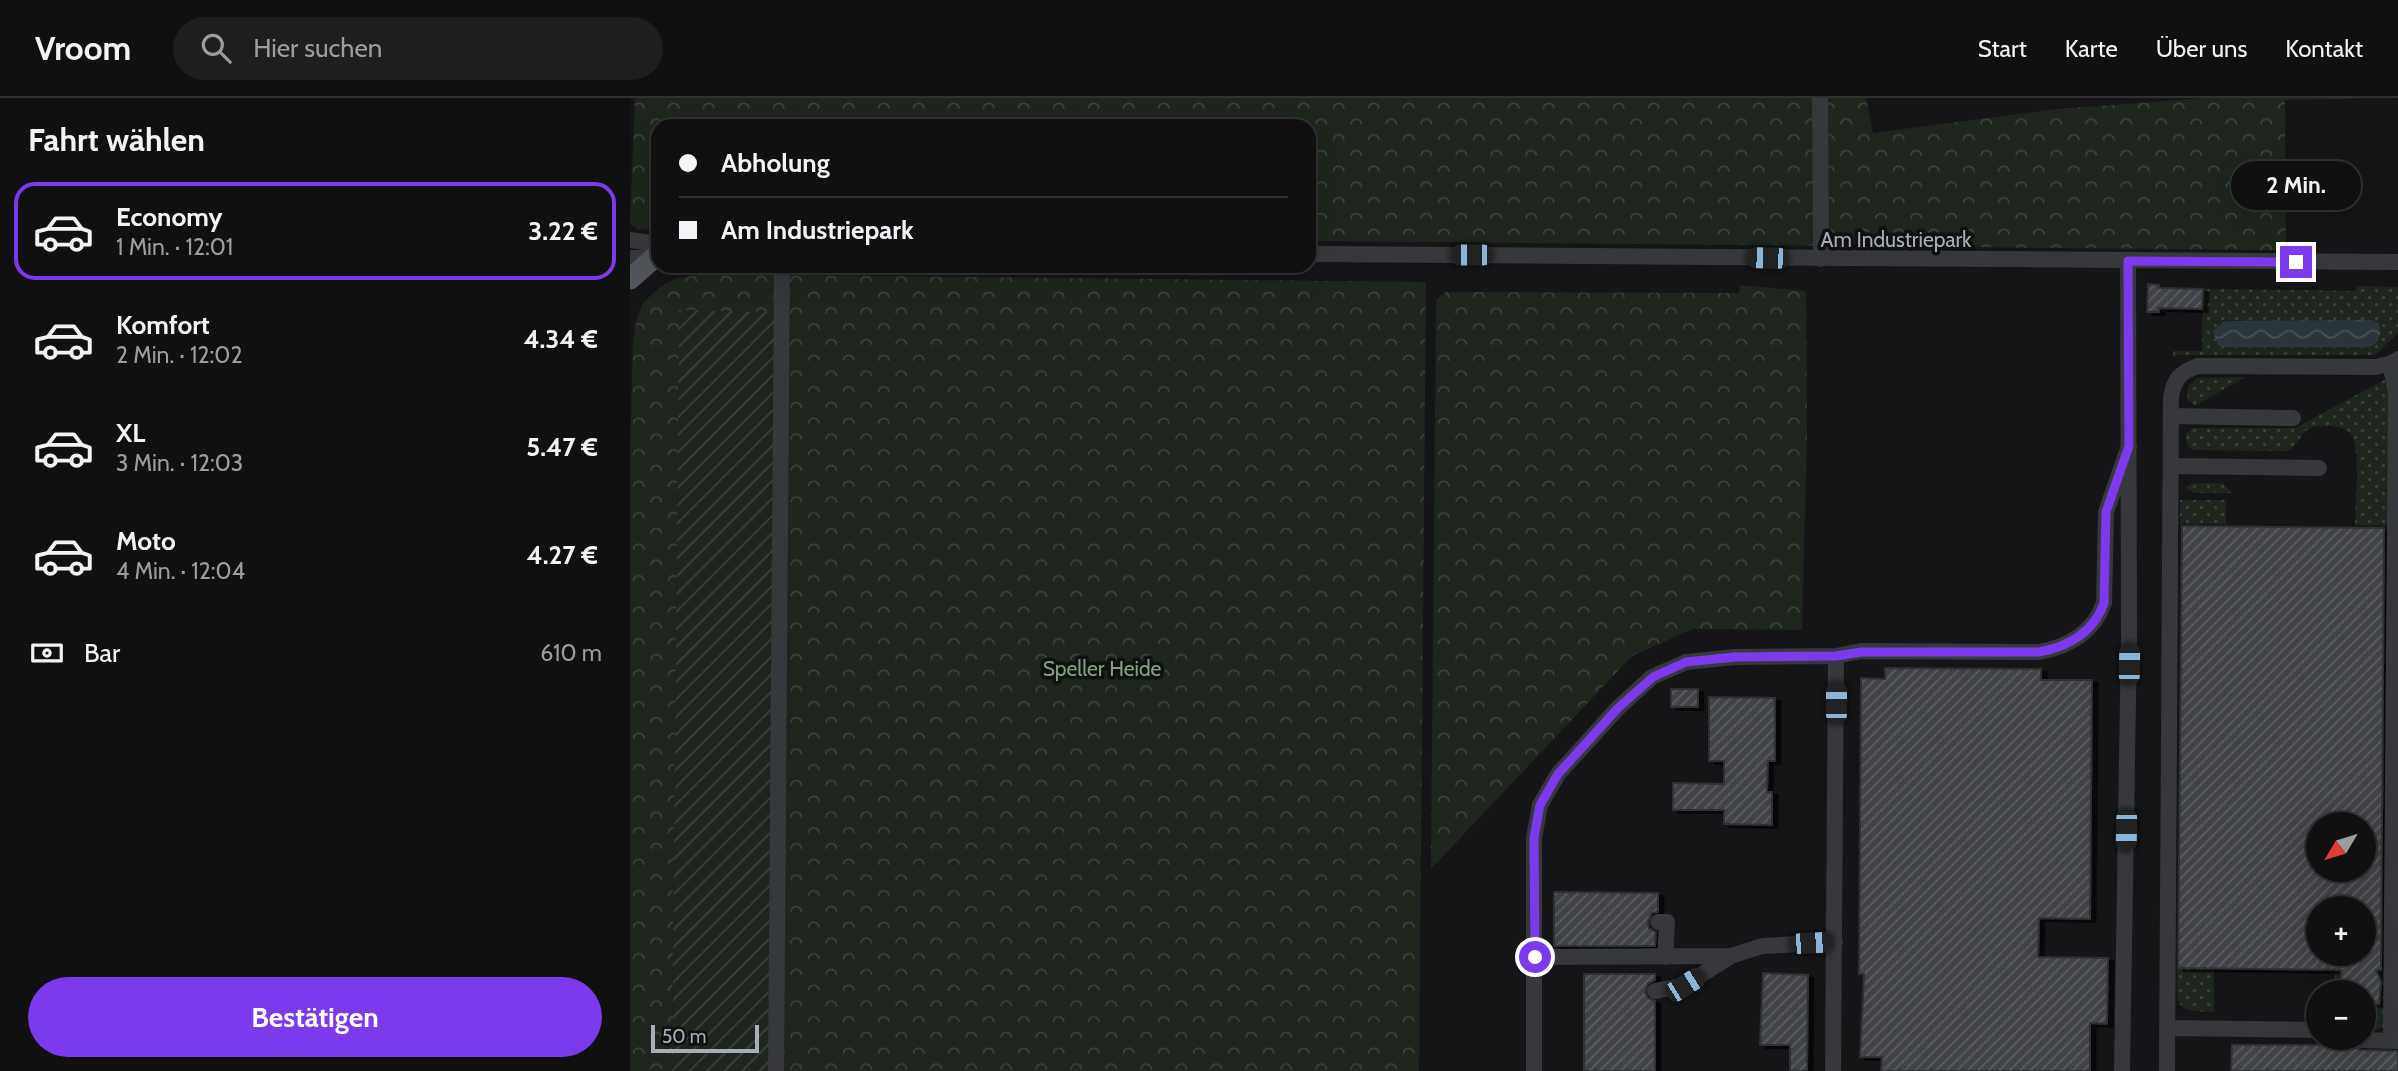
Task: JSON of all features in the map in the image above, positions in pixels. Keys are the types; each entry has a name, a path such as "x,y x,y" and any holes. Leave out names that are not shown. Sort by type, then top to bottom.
{"main road":[{"path":"630,279 651,258"}],"street":[{"path":"1820,98 1821,259"},
{"path":"630,240 651,249"},
{"path":"630,258 651,253"},
{"name":"Am Industriepark","path":"1316,254 2398,262"},
{"path":"2122,1071 2129,446 2128,261"},
{"path":"776,1071 782,273"},
{"path":"2166,1071 2171,416 2173,386 2178,375 2198,366 2376,367 2394,361 2395,1041 2376,1040"},
{"path":"2171,416 2292,418"},
{"path":"1534,1071 1534,838 1540,805 1558,774 1618,708 1653,677 1686,662 1735,657 1836,656 1861,652 2039,652 2065,646 2099,616 2104,603 2106,512 2129,446"},
{"path":"2171,466 2319,468"},
{"path":"1833,1071 1836,656"},
{"path":"1658,922 1667,922 1665,957"},
{"path":"1655,991 1685,985 1731,956 1762,946 1835,942"},
{"path":"1535,957 1731,956"},
{"path":"2167,1028 2306,1030"}],"green space":[{"path":"635,98 1866,98 1873,133 2057,109 2204,98 2398,98 2285,100 2286,250 1316,241 1316,119 651,119 651,230 638,229 630,224"},
{"path":"710,273 780,275 779,312 679,310 672,1071 630,1071 630,461 633,343 636,322 643,303 660,287 674,279"},
{"name":"Speller Heide","path":"785,275 1426,282 1419,1071 779,1071"},
{"path":"1740,285 1806,291 1807,434 1802,630 1693,629 1632,656 1431,869 1436,300 1446,292 1739,293"},
{"path":"2356,286 2398,287 2398,333 2375,355 2173,357 2173,351 2202,351 2203,289 2355,291"},
{"path":"679,310 779,312 773,1071 672,1071"},
{"path":"2245,377 2195,406 2187,400 2188,387 2197,378"},
{"path":"2386,379 2390,526 2355,525 2356,451 2354,440 2343,428 2318,426 2309,429 2286,451 2193,450 2187,446 2186,434 2192,428 2295,428"},
{"path":"2193,483 2223,483 2232,493 2194,493 2185,487"},
{"path":"2180,500 2226,500 2226,524 2180,524"},
{"path":"2177,969 2214,969 2214,1012 2191,1010 2180,1004"},
{"path":"2335,970 2387,971 2384,1027 2376,1030 2376,980 2335,980"}],"water":[{"path":"2373,320 2379,323 2380,335 2375,344 2368,347 2224,347 2218,345 2213,331 2223,322 2231,321"}],"building":[{"path":"2148,284 2159,285 2159,288 2203,289 2202,309 2159,308 2159,312 2147,312"},
{"path":"2182,526 2384,528 2381,970 2376,970 2381,982 2379,1004 2376,1004 2376,980 2341,980 2341,970 2178,968"},
{"path":"1885,668 2041,669 2041,680 2092,680 2090,919 2039,918 2038,957 2108,958 2107,1024 2090,1023 2090,1071 1881,1071 1882,1057 1860,1057 1864,974 1859,974 1861,678 1885,679"},
{"path":"1671,689 1698,689 1698,707 1671,707"},
{"path":"1709,697 1775,698 1775,761 1768,761 1767,792 1772,792 1772,825 1724,824 1724,810 1673,810 1673,783 1724,784 1724,761 1709,761"},
{"path":"1554,892 1658,893 1658,912 1652,913 1648,921 1649,928 1656,932 1655,946 1554,946"},
{"path":"1763,973 1808,975 1807,1071 1790,1071 1790,1045 1760,1045"},
{"path":"1584,974 1655,974 1655,980 1648,984 1645,992 1648,998 1655,1001 1655,1071 1584,1071"},
{"path":"2232,1045 2306,1045 2306,1050 2398,1051 2398,1071 2231,1071"}],"route":[{"path":"1535,957 1534,838 1540,805 1558,774 1618,708 1653,677 1686,662 1735,657 1836,656 1861,652 2039,652 2065,646 2090,627 2099,616 2104,603 2106,512 2129,446 2128,261 2296,262"}]}
